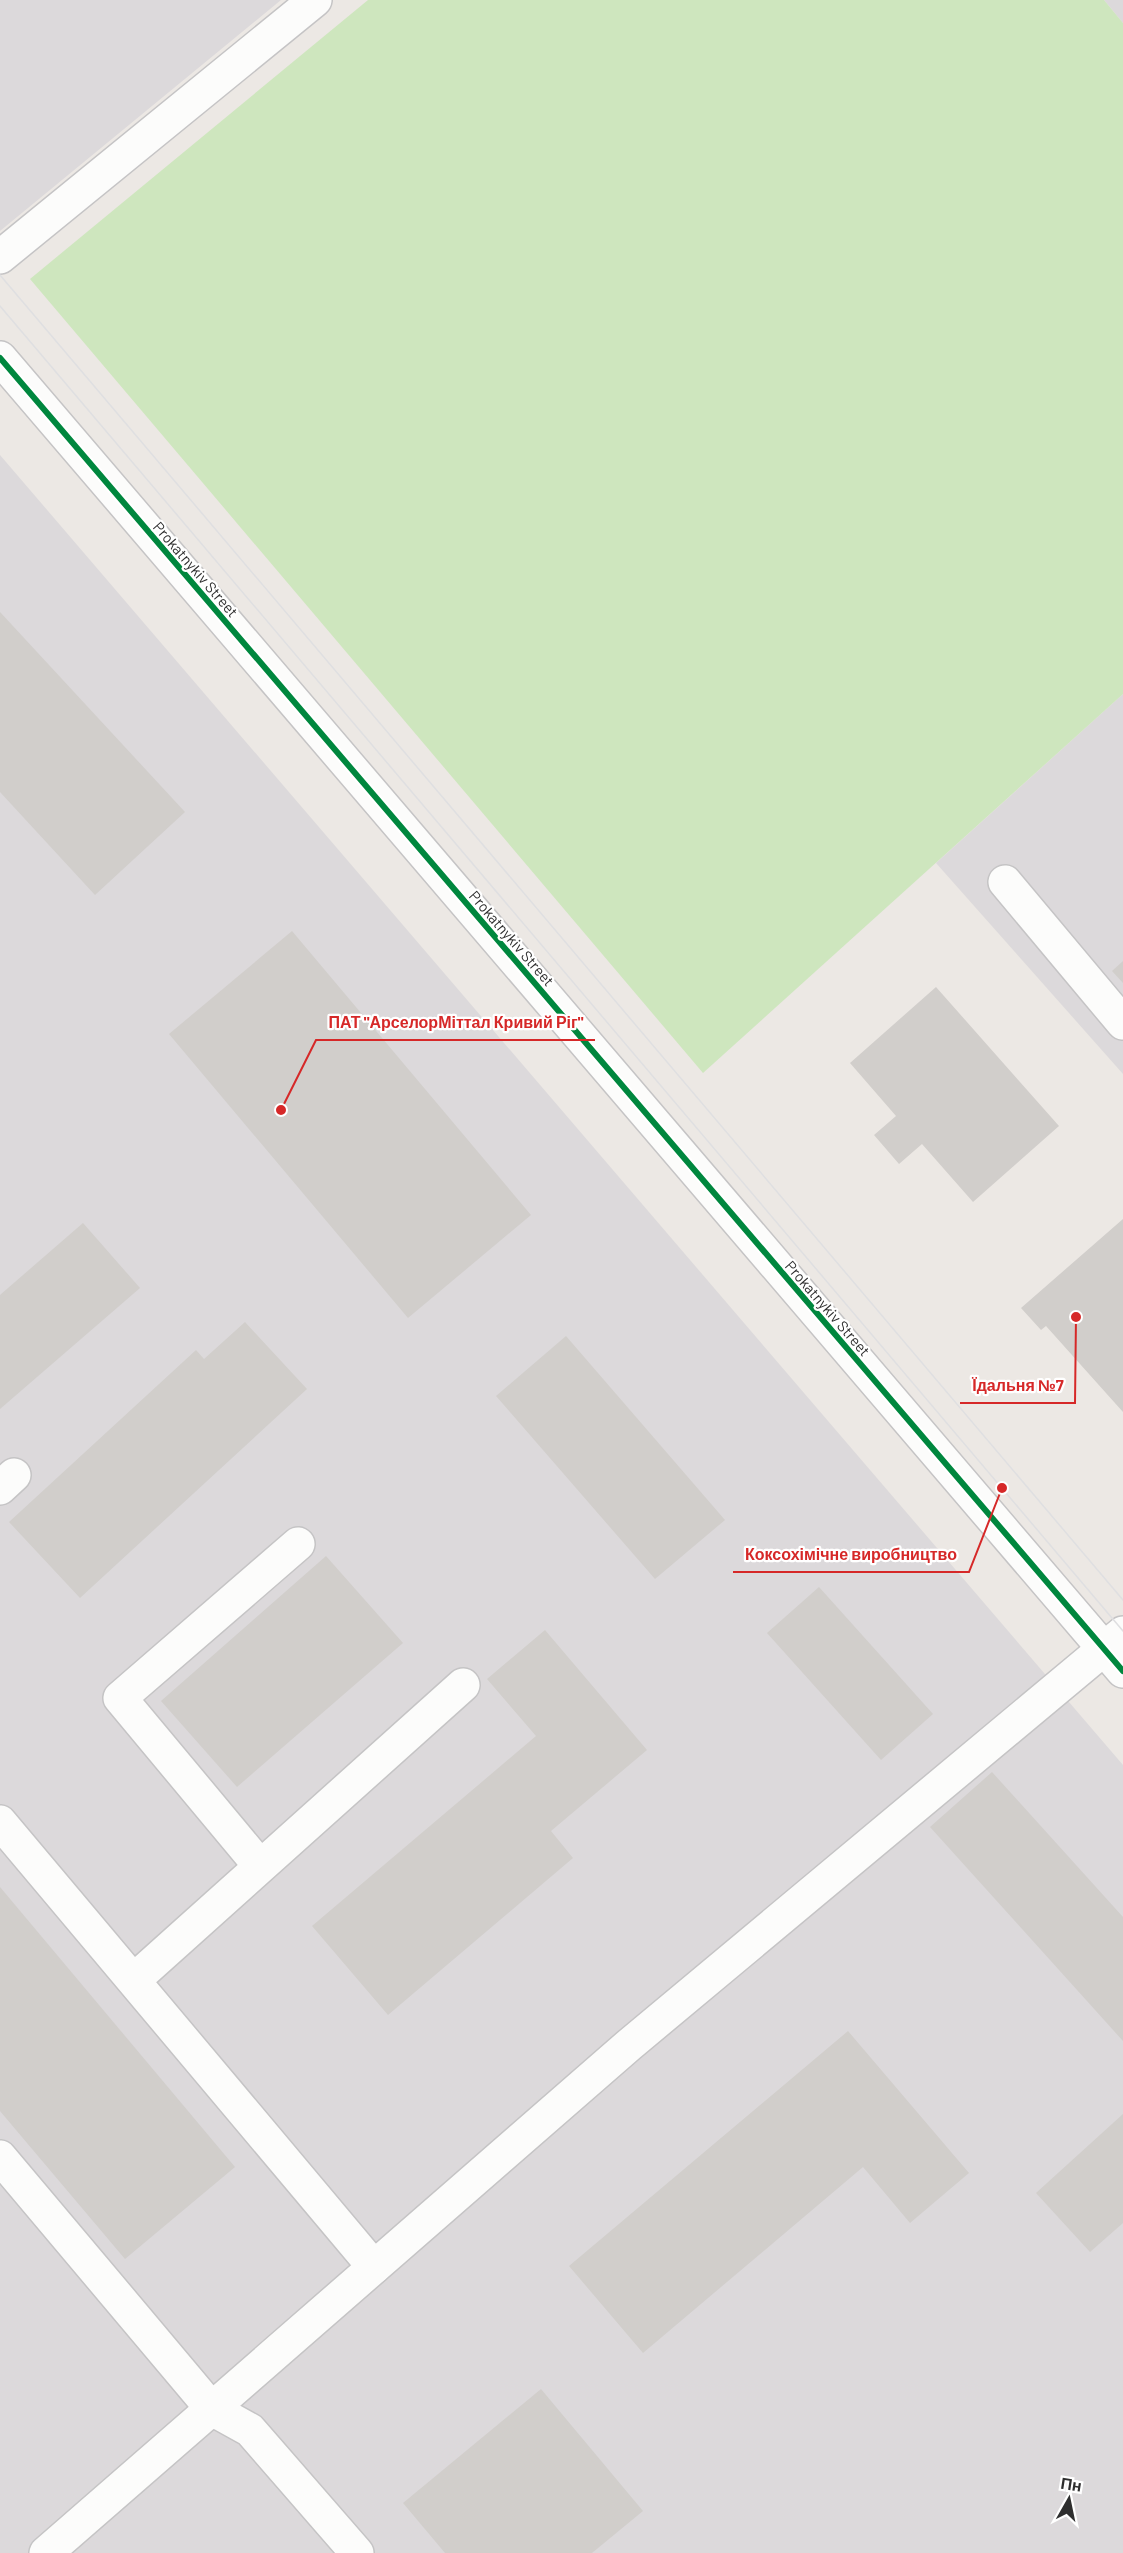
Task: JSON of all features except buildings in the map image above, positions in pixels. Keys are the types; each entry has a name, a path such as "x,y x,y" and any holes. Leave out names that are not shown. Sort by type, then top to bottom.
{"street":[{"path":"0,257 315,0"},
{"name":"Prokatnykiv Street","path":"0,358 1117,1651"},
{"path":"1005,882 1123,1023"},
{"path":"260,1866 120,1698 298,1544"},
{"path":"46,2553 629,2045 1117,1651"},
{"path":"134,1980 463,1684"},
{"path":"0,1822 374,2267"},
{"path":"0,2157 212,2409 250,2430 357,2553"}],"shaded area":[{"path":"0,0 281,0 0,231"},
{"path":"1104,0 1123,0 1123,23"},
{"path":"0,455 1123,1765 1123,2553 0,2553"},
{"path":"1123,694 1123,1074 936,863"}],"green space":[{"path":"368,0 1104,0 1123,23 1123,694 703,1073 30,279"}],"tram line":[{"path":"0,275 1123,1600"},
{"path":"0,306 1123,1631"}],"cycle path":[{"path":"0,358 1123,1671"}],"place":[{"name":"ПАТ \"АрселорМіттал Кривий Ріг\"","path":"281,1110"},
{"name":"Їдальня №7","path":"1076,1317"},
{"name":"Коксохімічне виробництво","path":"1002,1488"}]}
